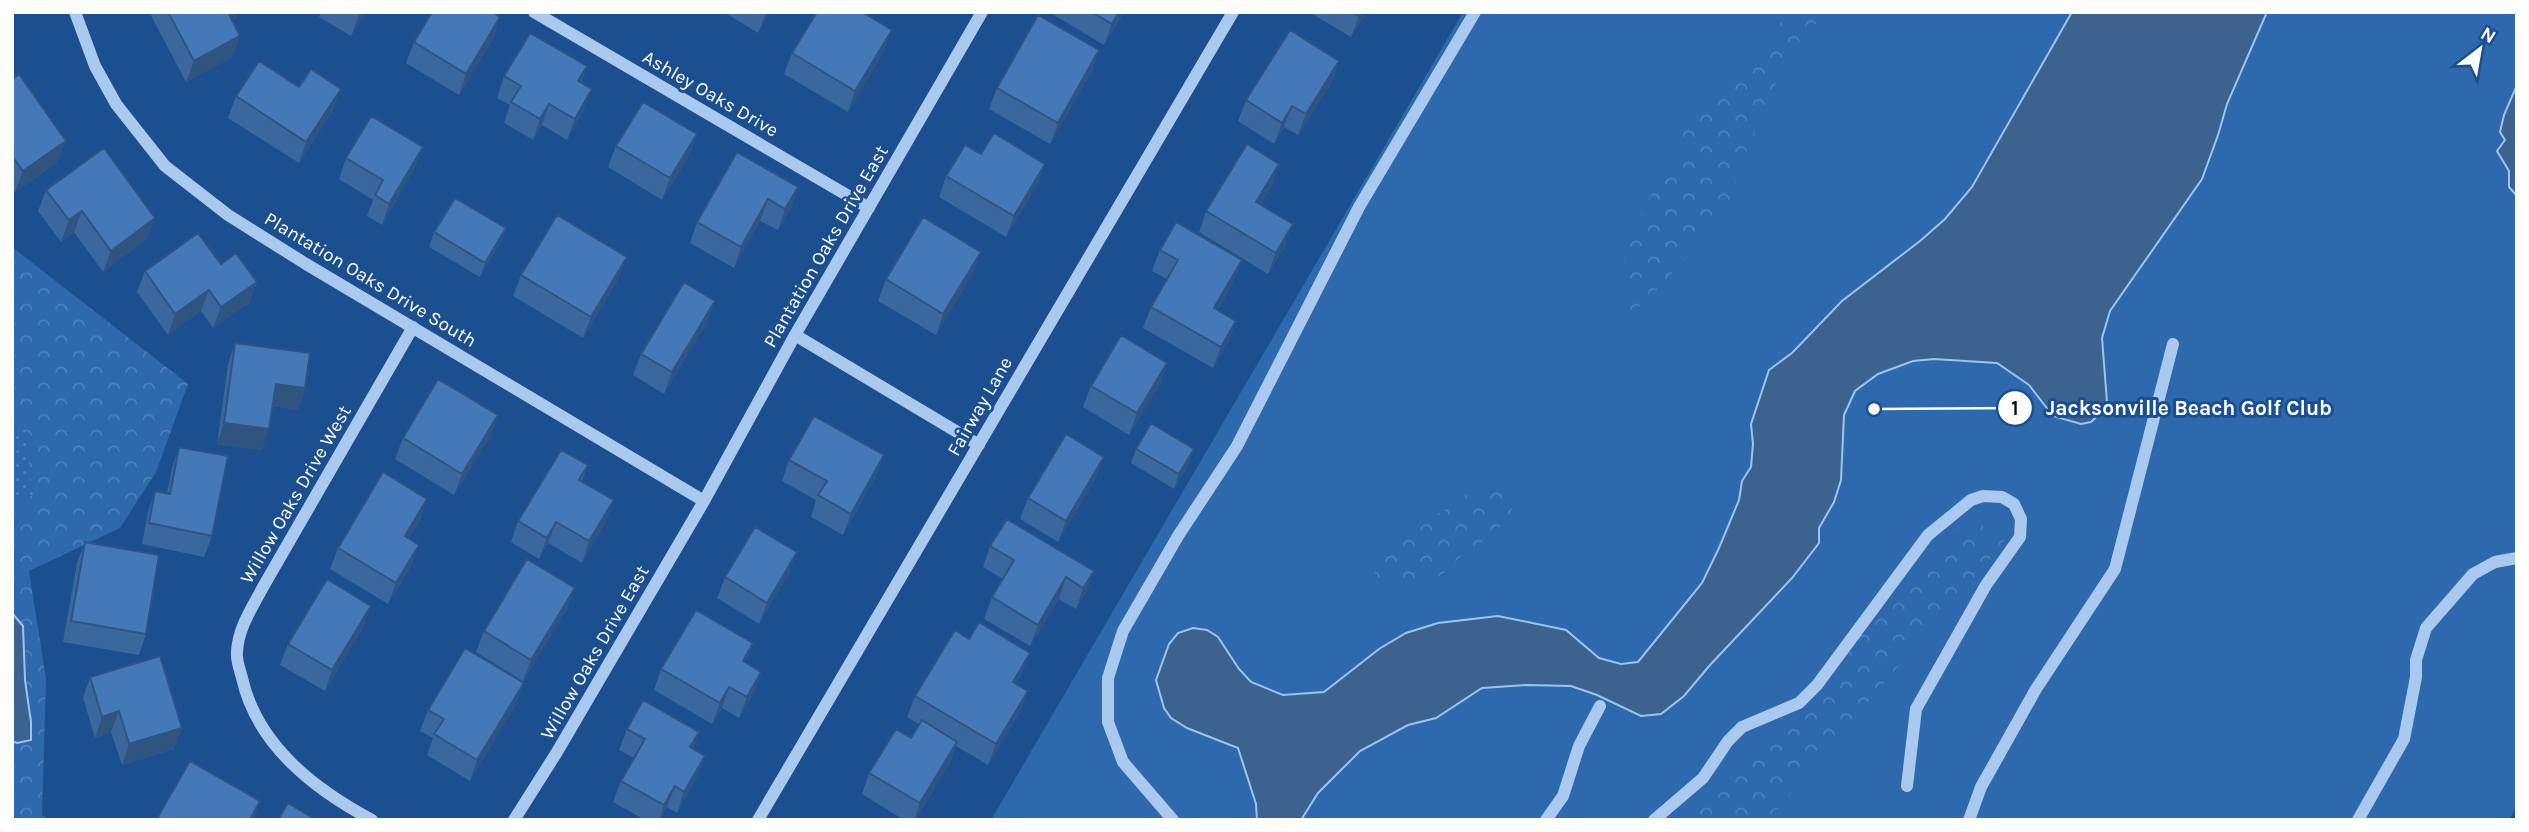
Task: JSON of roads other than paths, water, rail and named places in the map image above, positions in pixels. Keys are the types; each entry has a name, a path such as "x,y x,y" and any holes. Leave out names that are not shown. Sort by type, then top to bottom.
{"street":[{"name":"Plantation Oaks Drive South","path":"75,12 95,66 116,104 165,166 228,215 704,501"},
{"name":"Ashley Oaks Drive","path":"534,12 870,208"},
{"name":"Plantation Oaks Drive East","path":"704,501 795,335 982,12"},
{"name":"Fairway Lane","path":"758,820 1233,12"},
{"path":"1173,820 1123,762 1108,722 1108,678 1123,631 1178,536 1237,446 1359,207 1475,12"},
{"name":"Willow Oaks Drive West","path":"372,820 338,802 283,756 258,725 244,687 236,654 241,629 413,327"},
{"path":"795,335 979,444"},
{"path":"1969,820 1981,787 2036,689 2115,569 2174,344"},
{"path":"1654,820 1703,778 1728,741 1742,727 1799,704 1817,685 1928,535 1971,500 1983,496 2002,497 2014,504 2021,519 2020,537 1986,585 1916,709 1907,786"},
{"name":"Willow Oaks Drive East","path":"514,820 557,752 704,501"},
{"path":"2358,820 2404,739 2416,677 2416,660 2426,628 2473,574 2495,562 2517,558"},
{"path":"1546,820 1563,796 1579,746 1600,706"}],"place":[{"name":"Jacksonville Beach Golf Club","path":"1874,409"}]}
